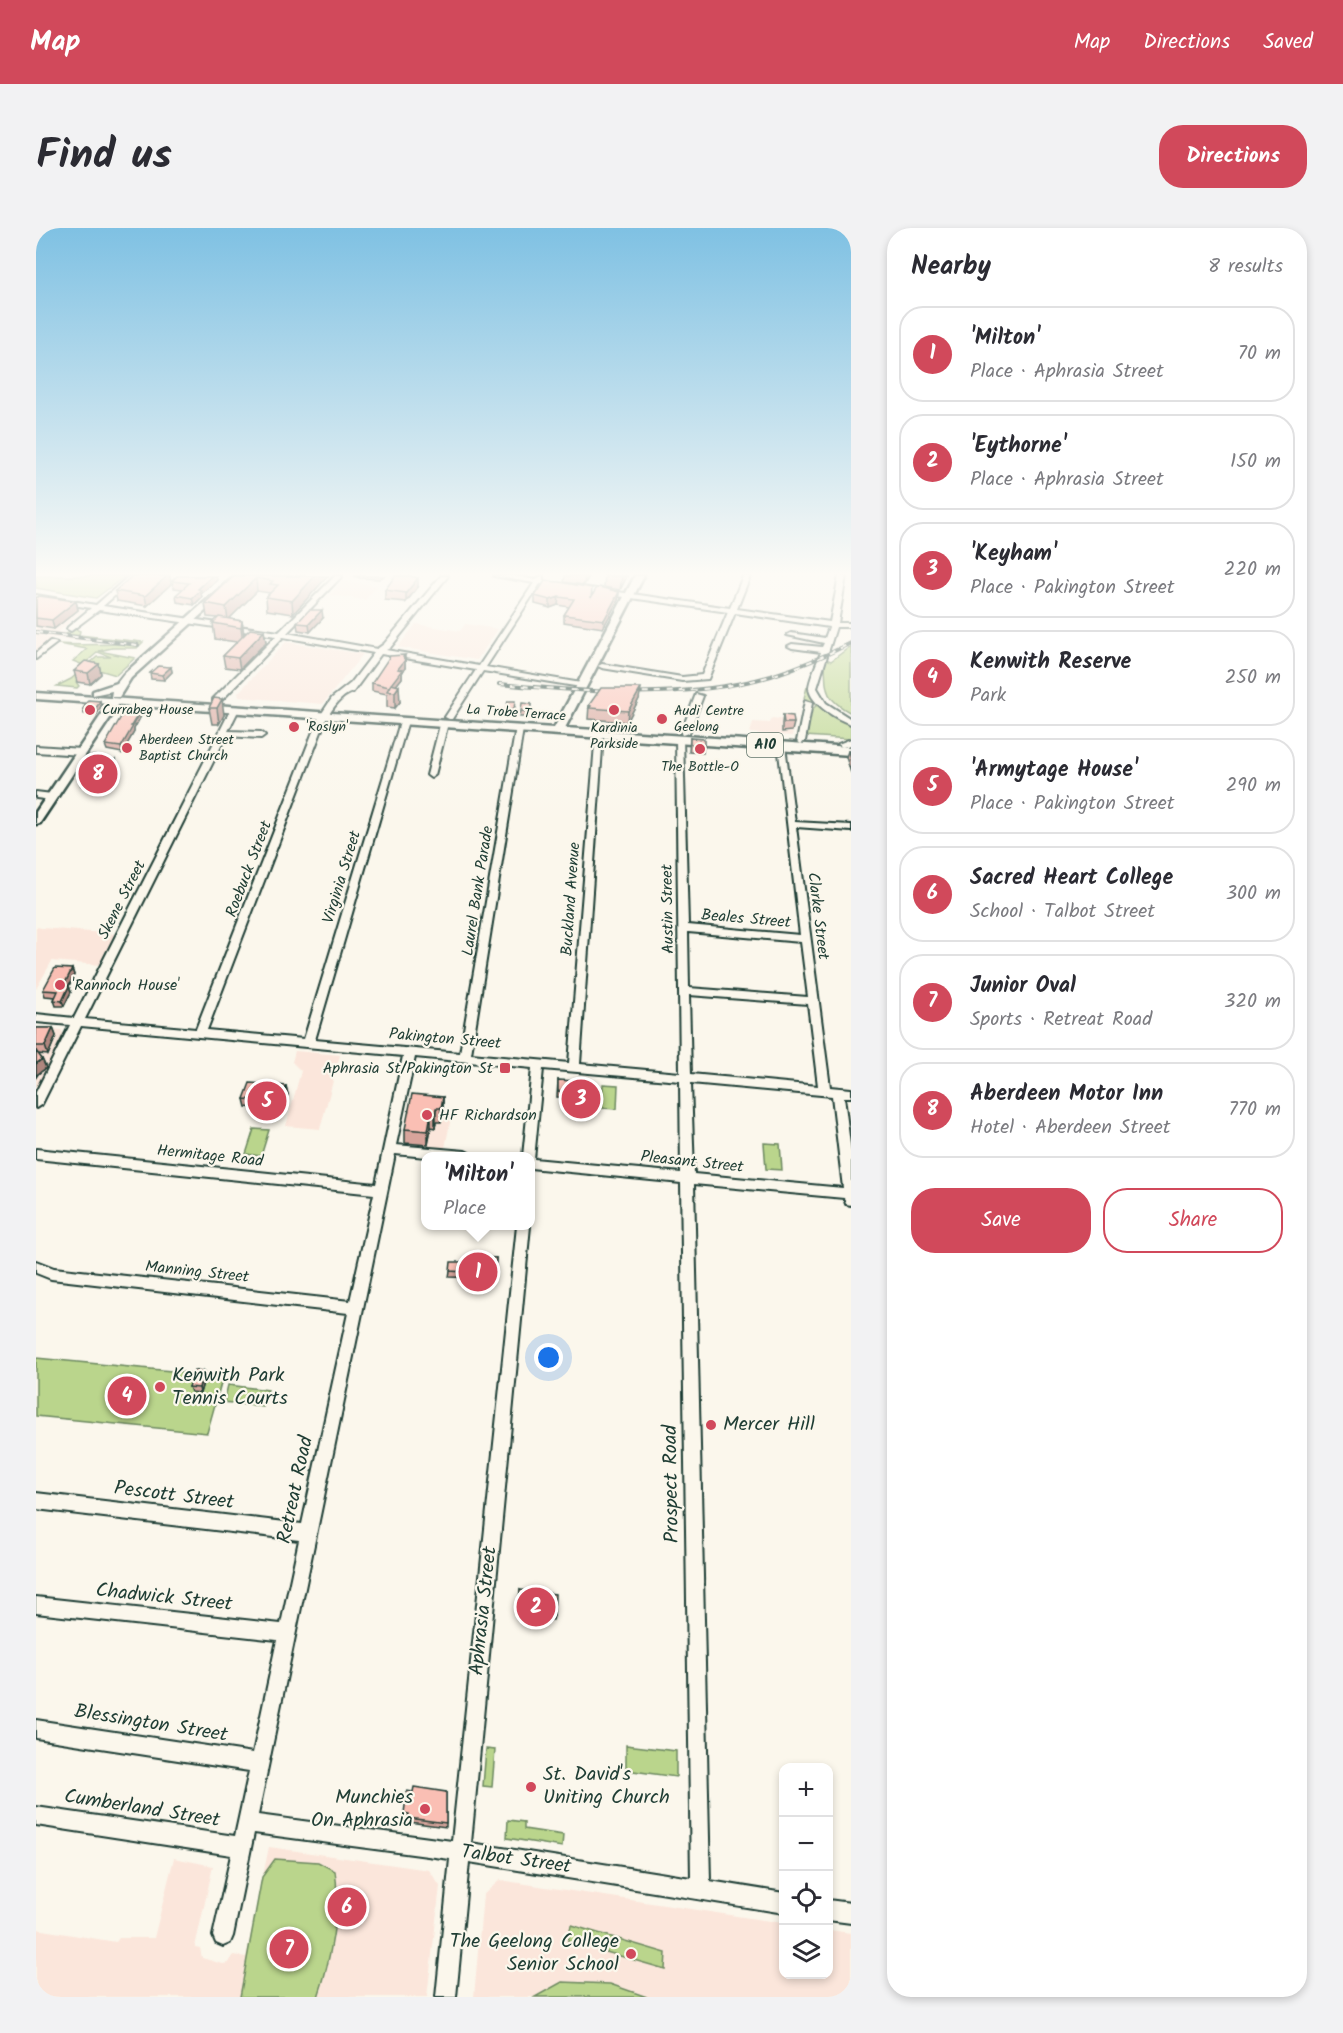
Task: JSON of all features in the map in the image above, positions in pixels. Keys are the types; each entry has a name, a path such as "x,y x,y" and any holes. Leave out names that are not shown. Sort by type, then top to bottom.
{"highway":[{"path":"564,728 583,682 597,659"},
{"path":"564,728 605,659"},
{"path":"583,682 588,683 597,668 602,666"},
{"name":"La Trobe Terrace","path":"36,689 98,693 115,699 151,704 235,702"},
{"name":"La Trobe Terrace","path":"36,696 235,702 404,721 447,720 519,729 564,728 599,734 801,741 849,745"},
{"name":"La Trobe Terrace","path":"327,714 682,736 781,746 849,745"}],"main road":[{"path":"36,821 115,699 139,666 147,659"}],"street":[{"path":"216,701 260,659"},
{"name":"Roebuck Street","path":"201,1033 327,714 374,659"},
{"path":"428,659 583,682"},
{"path":"431,775 447,720 488,659"},
{"path":"602,666 682,679 701,678 708,674 714,659"},
{"path":"822,659 813,688 816,696 830,710 851,722"},
{"path":"820,665 825,696 832,705 851,716"},
{"path":"232,687 235,702"},
{"path":"682,736 699,696"},
{"name":"Skene Street","path":"36,1104 223,733 235,702"},
{"path":"801,741 808,703"},
{"name":"Virginia Street","path":"308,1043 404,721"},
{"name":"Laurel Bank Parade","path":"465,1057 519,729"},
{"path":"223,733 261,735"},
{"name":"Buckland Avenue","path":"574,1067 599,734"},
{"name":"Austin Street","path":"682,736 687,1078"},
{"name":"Clarke Street","path":"781,746 813,1001 851,1196"},
{"path":"36,749 82,752"},
{"path":"36,795 52,797"},
{"path":"791,824 851,828"},
{"name":"Beales Street","path":"684,928 805,939"},
{"path":"685,991 813,1001"},
{"name":"Pakington Street","path":"36,1017 851,1093"},
{"name":"Retreat Road","path":"223,1936 410,1052"},
{"path":"529,1152 538,1064"},
{"name":"Prospect Road","path":"687,1078 701,1890"},
{"path":"389,1149 422,1152"},
{"name":"Hermitage Road","path":"36,1154 381,1190"},
{"name":"Pleasant Street","path":"535,1163 851,1196"},
{"name":"Aphrasia Street","path":"446,1997 524,1230"},
{"name":"Manning Street","path":"36,1267 46,1269 51,1273 356,1308"},
{"name":"Pescott Street","path":"36,1502 308,1533"},
{"name":"Chadwick Street","path":"36,1605 287,1633"},
{"name":"Blessington Street","path":"36,1729 259,1763"},
{"name":"Cumberland Street","path":"36,1816 242,1847"},
{"name":"Talbot Street","path":"247,1823 583,1869 779,1902"},
{"path":"833,1911 851,1913"}],"shaded area":[{"path":"270,659 359,659 323,704 239,697 238,693"},
{"path":"772,718 796,721 792,736 750,733 753,722 770,723"},
{"path":"36,927 115,934 100,965 52,961 36,989"},
{"path":"36,1028 61,1030 64,1034 36,1090"},
{"path":"295,1051 340,1055 320,1129 286,1126 301,1071 292,1062"},
{"path":"412,1108 452,1112 445,1148 405,1143"},
{"path":"269,1847 429,1870 440,1886 427,1997 36,1997 36,1929 116,1942 119,1938 154,1938 174,1858 213,1866 195,1947 200,1948 202,1958 223,1964 228,1963 233,1955 246,1957"},
{"name":"The Geelong College Senior School","path":"500,1880 779,1922 779,1979 833,1979 833,1931 851,1933 851,1997 474,1997 483,1895"}],"green space":[{"path":"76,659 90,659 83,665 73,661"},
{"path":"95,659 134,659 116,675 96,669 76,682 79,686 77,688 57,686 71,679"},
{"path":"826,659 831,661 834,659 851,659 851,713 836,703 828,693 825,662"},
{"path":"807,687 810,688 821,706 851,725 851,739 805,736 810,711 816,706 804,698"},
{"path":"603,1084 618,1085 617,1109 602,1108"},
{"path":"254,1129 269,1130 261,1156 246,1154"},
{"path":"764,1143 780,1144 782,1170 766,1169"},
{"path":"36,1358 223,1376 207,1433 36,1416"},
{"path":"228,1385 268,1390 263,1407 224,1402"},
{"path":"626,1745 676,1751 676,1777 626,1770"},
{"path":"486,1749 495,1750 492,1787 483,1786"},
{"path":"508,1820 524,1822 524,1829 563,1835 562,1847 507,1838"},
{"path":"275,1859 318,1862 335,1871 337,1901 333,1934 327,1968 318,1997 240,1997 262,1877"},
{"path":"571,1925 666,1953 665,1969 568,1941"},
{"path":"562,1982 610,1984 647,1997 535,1997"}],"building":[{"path":"388,659 404,659 398,669 402,670 389,687 372,683"},
{"path":"85,661 99,664 88,673 74,671"},
{"path":"158,666 171,667 162,675 150,673"},
{"path":"391,684 399,686 395,692 387,691"},
{"path":"601,688 641,688 628,711 589,708"},
{"path":"214,698 222,699 217,708 209,708"},
{"path":"88,700 100,701 96,708 83,709"},
{"path":"508,701 515,701 514,709 506,708"},
{"path":"522,703 531,704 530,712 521,711"},
{"path":"125,710 140,711 121,747 105,745"},
{"path":"783,715 793,716 794,723 784,723"},
{"path":"690,738 704,739 704,745 690,744"},
{"path":"87,756 95,756 94,759 115,760 106,775 79,776 81,772 77,772"},
{"path":"55,968 72,969 64,985 69,986 62,1001 54,1000 58,991 43,990"},
{"path":"36,1028 53,1028 45,1046 36,1046"},
{"path":"36,1051 42,1059 36,1064"},
{"path":"558,1080 575,1081 575,1088 582,1088 582,1107 571,1106 572,1093 558,1091"},
{"path":"250,1083 286,1086 282,1102 244,1099"},
{"path":"412,1094 443,1097 441,1108 436,1108 435,1114 431,1113 428,1131 405,1129"},
{"path":"478,1257 496,1258 495,1269 482,1268 481,1273 450,1271 451,1262 478,1262"},
{"path":"194,1370 203,1371 199,1388 189,1387"},
{"path":"520,1590 555,1594 554,1616 518,1612"},
{"name":"Munchies On Aphrasia","path":"414,1787 446,1792 446,1823 408,1818 409,1814 404,1813 407,1791 413,1792"}],"railway":[{"path":"499,684 601,692 670,692 738,684 771,676 817,659"}],"place":[{"name":"Currabeg House","path":"90,710"},
{"name":"Kardinia Parkside","path":"614,710"},
{"name":"Audi Centre Geelong","path":"662,719"},
{"name":"'Roslyn'","path":"294,727"},
{"name":"Aberdeen Street Baptist Church","path":"127,748"},
{"name":"The Bottle-O","path":"700,749"},
{"name":"Aberdeen Motor Inn","path":"98,774"},
{"name":"'Rannoch House'","path":"60,985"},
{"name":"Aphrasia St/Pakington St","path":"505,1068"},
{"name":"'Keyham'","path":"581,1099"},
{"name":"'Armytage House'","path":"267,1101"},
{"name":"HF Richardson","path":"427,1115"},
{"name":"'Milton'","path":"478,1272"},
{"name":"Kenwith Park Tennis Courts","path":"160,1387"},
{"name":"Kenwith Reserve","path":"127,1396"},
{"name":"Mercer Hill","path":"711,1425"},
{"name":"'Eythorne'","path":"536,1607"},
{"name":"St. David's Uniting Church","path":"531,1787"},
{"name":"Munchies On Aphrasia","path":"425,1809"},
{"name":"Sacred Heart College","path":"347,1907"},
{"name":"Junior Oval","path":"289,1949"},
{"name":"The Geelong College Senior School","path":"631,1954"}]}
